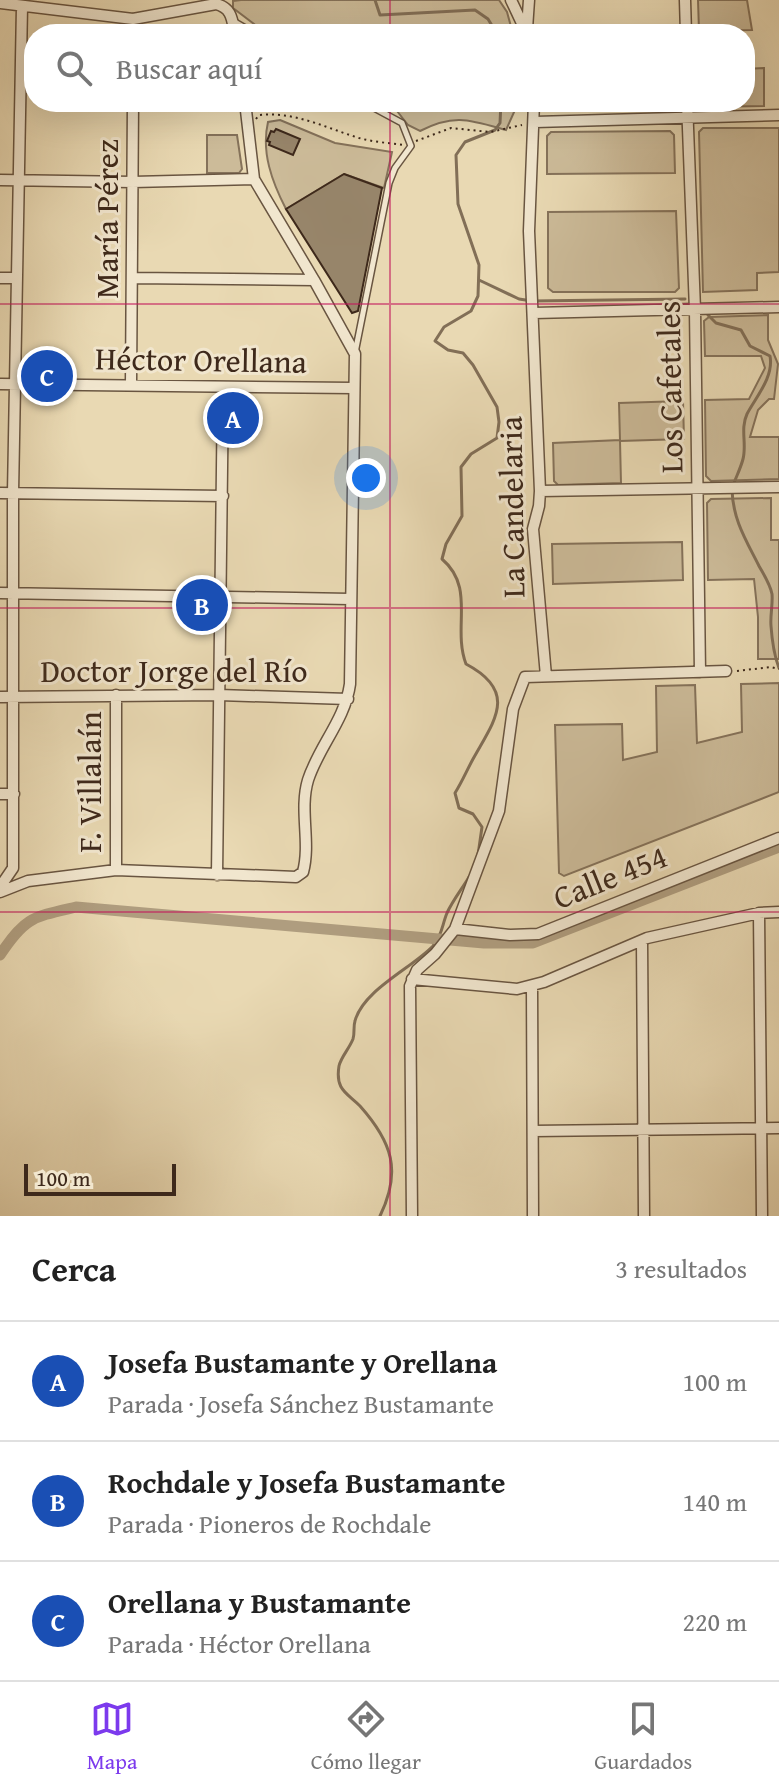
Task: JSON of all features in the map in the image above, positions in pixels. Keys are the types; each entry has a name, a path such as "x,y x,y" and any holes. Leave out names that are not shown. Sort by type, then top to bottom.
{"street":[{"path":"511,0 523,24"},
{"path":"528,24 529,0"},
{"path":"685,0 686,24"},
{"path":"0,3 133,19 216,4 224,6 230,13 233,24"},
{"path":"0,889 13,868 13,493 22,6"},
{"path":"133,19 133,24"},
{"name":"María Pérez","path":"131,385 133,112"},
{"path":"0,889 28,881 116,870 296,877 303,872 305,794 309,777 348,699 355,354 254,179 246,112"},
{"name":"La Candelaria","path":"534,112 529,231 540,491 533,544 546,676"},
{"name":"Los Cafetales","path":"688,112 695,310 700,672"},
{"path":"535,122 779,115"},
{"path":"0,180 133,182 254,179"},
{"path":"0,278 17,278"},
{"path":"133,278 314,280"},
{"path":"534,313 779,307"},
{"name":"Héctor Orellana","path":"0,384 353,388"},
{"path":"217,875 223,387"},
{"path":"540,491 779,487"},
{"path":"0,493 223,496"},
{"path":"0,593 350,599"},
{"path":"412,1216 412,979 455,929 499,811 513,709 520,684 525,677 726,671"},
{"name":"F. Villalaín","path":"116,695 116,870"},
{"name":"Doctor Jorge del Río","path":"0,697 219,695 348,699"},
{"path":"0,794 14,794"},
{"name":"Calle 454","path":"455,929 510,935 538,934 779,838"},
{"path":"13,868 28,881"},
{"path":"412,979 517,989 532,986 642,941 759,913 779,912"},
{"path":"759,913 762,1216"},
{"path":"642,941 644,1216"},
{"path":"532,986 533,1216"},
{"path":"533,1131 779,1128"}],"lane":[{"path":"232,21 238,24"},
{"path":"355,354 389,183 395,168 411,146 402,123 382,112"}],"path":[{"path":"249,134 259,115 275,113 298,117 363,139 411,146 418,140 451,128 490,132 535,122"},
{"path":"726,671 779,669"}],"shaded area":[{"path":"499,0 510,24 254,24 233,8 233,1"},
{"path":"698,0 747,0 751,24 699,24"},
{"path":"755,68 764,68 764,106 755,106"},
{"path":"398,112 514,112 506,130 463,120 443,122 420,131 408,125"},
{"path":"280,120 335,143 392,152 384,188 344,174 286,209 272,178 266,144 268,122"},
{"path":"703,128 779,128 779,272 757,273 757,290 703,292 699,132"},
{"path":"670,131 674,135 675,173 547,174 547,136 551,132"},
{"path":"207,135 237,135 242,169 239,173 207,173"},
{"path":"676,211 679,288 675,292 553,292 548,288 548,212"},
{"path":"768,315 768,340 778,364 774,399 769,399 758,410 750,437 779,437 779,479 711,481 706,476 705,400 749,399 765,368 761,356 705,356 704,321 709,317"},
{"path":"683,401 684,439 620,441 621,483 558,485 554,481 553,443 620,440 619,403"},
{"path":"771,498 771,540 779,540 779,659 758,659 754,579 708,580 707,503 711,499"},
{"path":"682,542 683,580 553,584 552,544"},
{"path":"779,683 779,792 564,876 559,873 555,725 622,724 623,760 657,752 656,686 695,685 697,743 742,732 741,684"}],"building":[{"path":"276,129 300,139 293,155 269,145 267,141 271,131"},
{"path":"344,174 382,188 358,311 352,313 286,209"}],"waterway":[{"path":"375,0 380,15 475,10 491,24"},
{"path":"478,855 482,827 473,814 459,808 455,793 494,720 497,696 492,685 466,664 462,650 461,595 452,570 442,559 446,544 462,516 461,467 471,454 497,438 499,422 497,407 473,365 463,353 448,350 435,341 444,327 471,311 478,296 479,265 458,204 456,155 465,142 495,130 500,123 501,112"},
{"path":"479,280 519,299 532,301 685,299"},
{"path":"708,315 716,323 741,330 750,346 770,356 767,379 745,420 744,453 734,483"},
{"path":"732,490 741,530 771,590 772,637 779,668"},
{"path":"0,955 16,933 31,920 76,907 484,943 533,943 779,847"},
{"path":"380,1216 391,1185 390,1158 371,1119 340,1086 339,1066 353,1039 354,1023 360,1010 378,989 433,946 449,908 469,877"}],"place":[{"name":"Orellana y Bustamante","path":"47,376"},
{"name":"Josefa Bustamante y Orellana","path":"233,418"},
{"name":"Rochdale y Josefa Bustamante","path":"202,605"}]}
